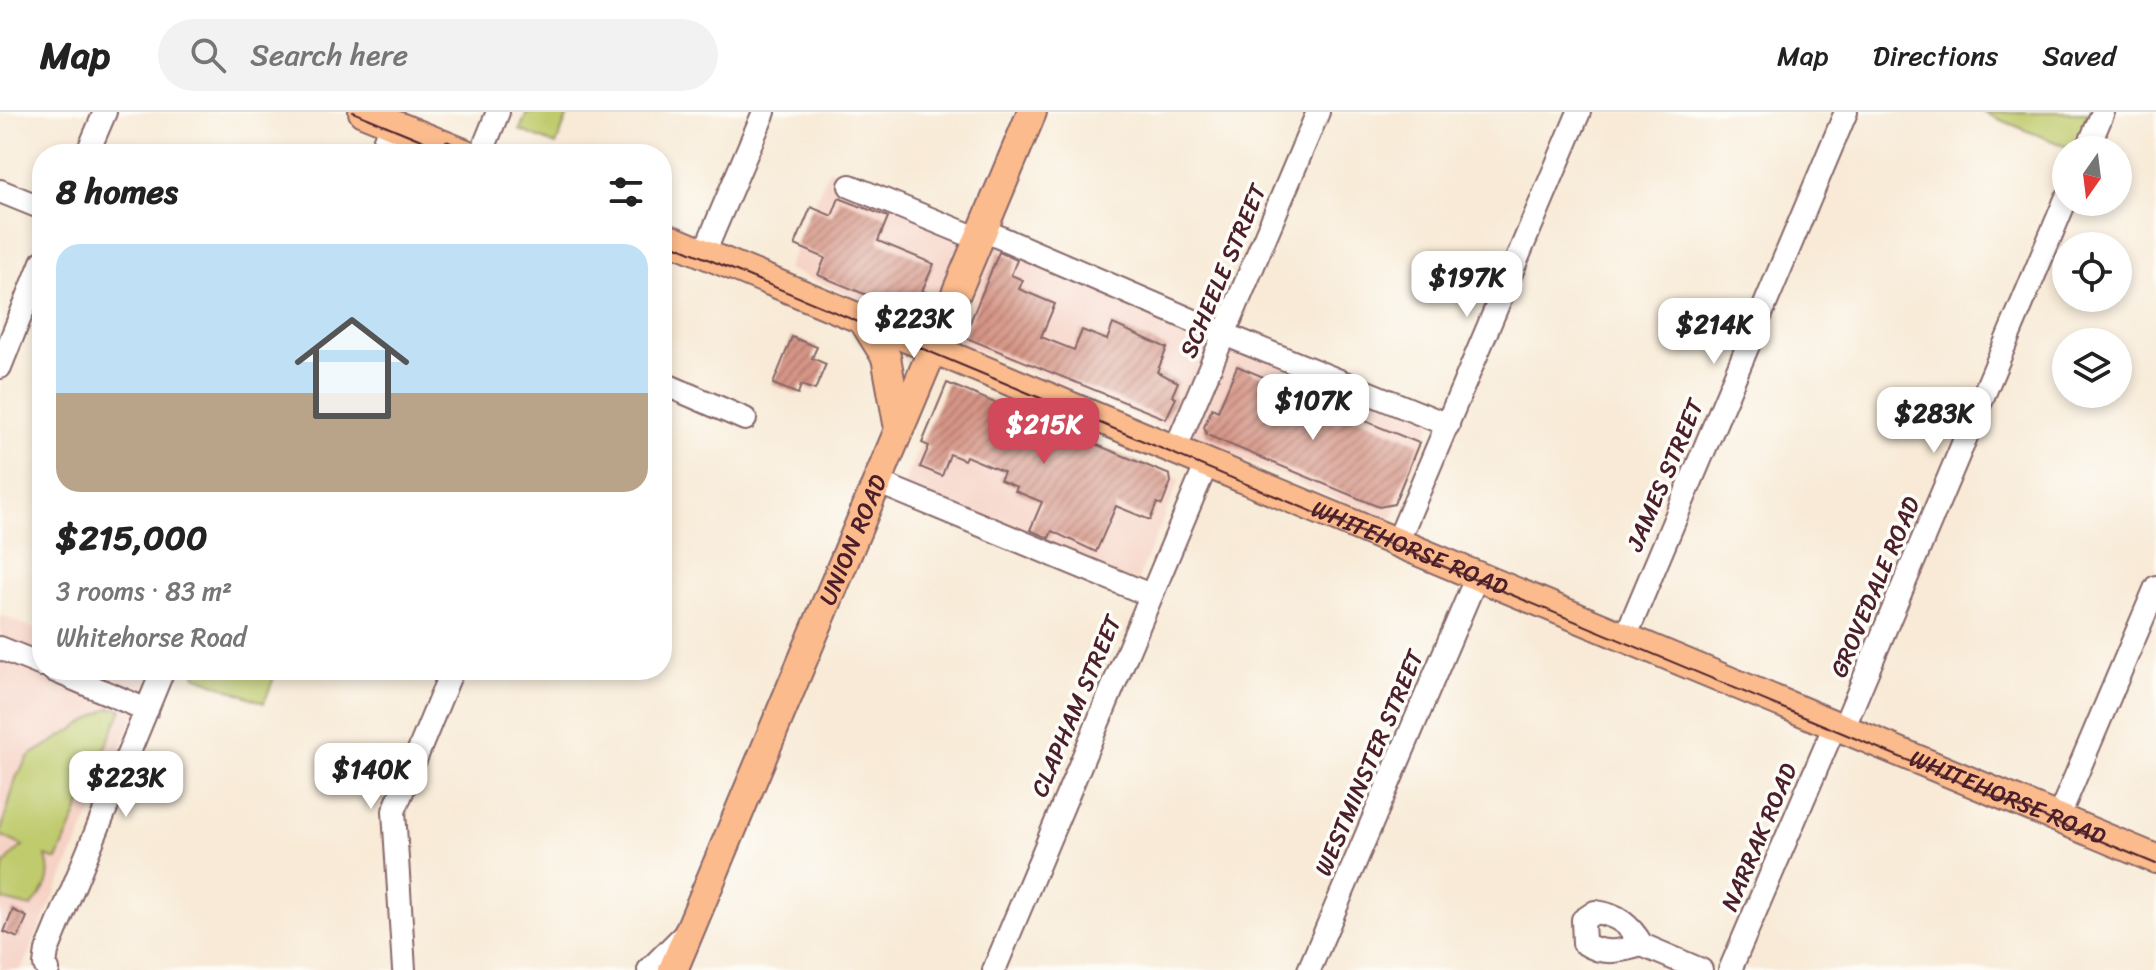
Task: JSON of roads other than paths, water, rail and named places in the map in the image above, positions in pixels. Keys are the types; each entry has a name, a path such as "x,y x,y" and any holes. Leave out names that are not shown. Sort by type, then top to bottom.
{"main road":[{"path":"363,112 442,144"},
{"name":"UNION ROAD","path":"673,970 1032,112"},
{"name":"WHITEHORSE ROAD","path":"672,240 2156,859"},
{"path":"863,320 886,357 899,429"}],"street":[{"path":"485,144 498,112"},
{"path":"704,253 764,112"},
{"name":"SCHEELE STREET","path":"1175,450 1318,112"},
{"path":"1397,543 1579,112"},
{"name":"JAMES STREET","path":"1625,638 1846,112"},
{"path":"2093,136 2103,112"},
{"path":"90,144 100,114"},
{"path":"383,144 392,123"},
{"path":"850,186 981,234 1448,425"},
{"path":"0,191 32,204"},
{"name":"GROVEDALE ROAD","path":"1839,727 2059,216"},
{"path":"0,367 32,287"},
{"path":"672,387 745,419"},
{"name":"CLAPHAM STREET","path":"994,970 1207,463"},
{"path":"877,482 1150,595"},
{"name":"WESTMINSTER STREET","path":"1309,970 1477,576"},
{"path":"2058,818 2156,587"},
{"path":"0,648 32,661"},
{"path":"76,680 147,710"},
{"path":"48,960 159,680"},
{"path":"404,970 394,811 448,680"},
{"name":"NARRAK ROAD","path":"1730,970 1839,727"},
{"path":"649,970 692,927"},
{"path":"1642,945 1701,970"}],"tram line":[{"path":"353,112 431,144"},
{"path":"446,141 453,144"},
{"path":"672,244 2156,864"}]}
